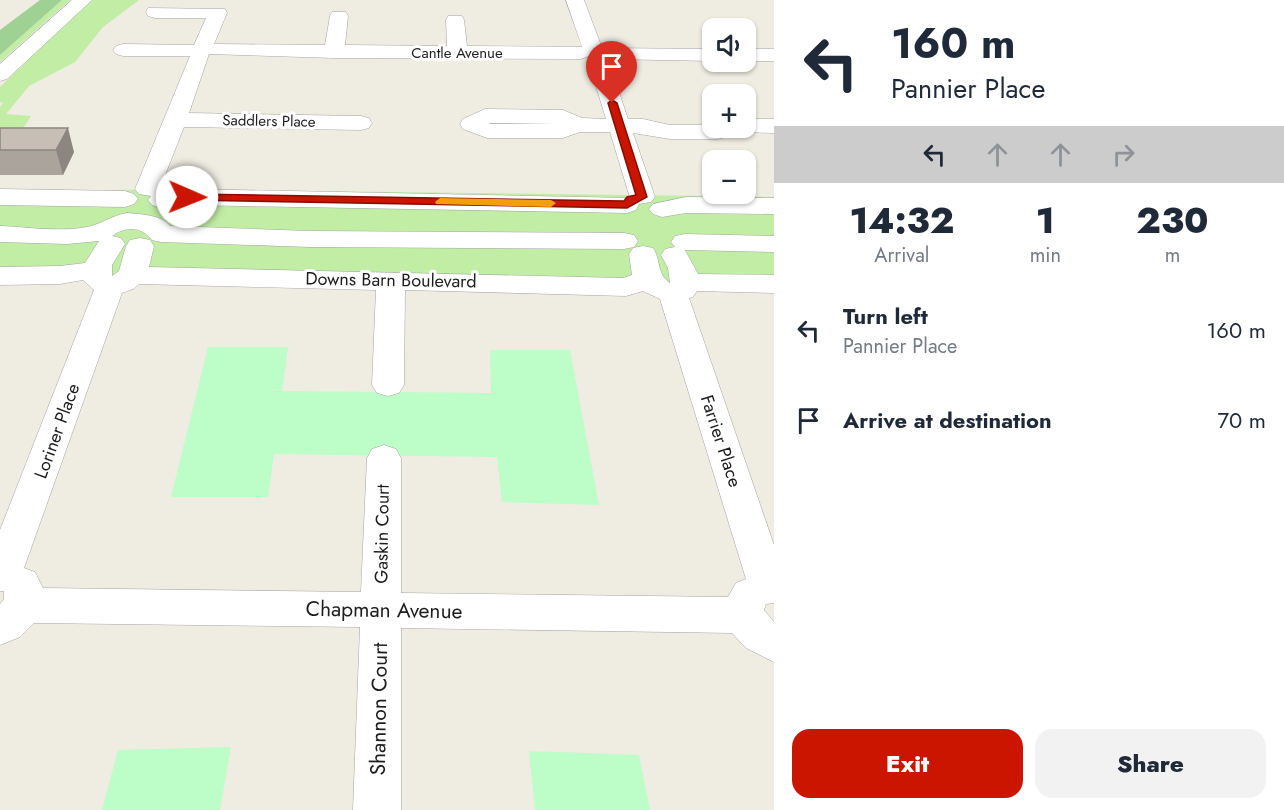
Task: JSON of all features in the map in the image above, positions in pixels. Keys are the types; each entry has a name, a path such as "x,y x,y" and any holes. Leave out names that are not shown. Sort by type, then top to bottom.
{"street":[{"path":"0,75 83,0"},
{"name":"Farrier Place","path":"575,0 619,125 659,223 682,265 651,263 762,597"},
{"path":"0,197 128,215 155,216 140,256 113,277 102,254 128,215 177,120 218,13 155,12"},
{"path":"334,52 339,16"},
{"path":"455,20 457,53"},
{"path":"123,50 202,50"},
{"name":"Cantle Avenue","path":"202,50 702,55"},
{"path":"756,55 774,55"},
{"path":"643,126 667,118 702,119"},
{"name":"Saddlers Place","path":"177,120 361,123"},
{"path":"577,124 643,126 670,132 702,132"},
{"path":"756,126 774,126"},
{"path":"0,234 67,236 187,197 659,223 774,244"},
{"path":"651,263 648,228 686,205 774,206"},
{"name":"Downs Barn Boulevard","path":"128,215 123,247 150,234 310,239 651,263 774,284"},
{"name":"Downs Barn Boulevard","path":"0,276 391,280 626,287 651,263"},
{"name":"Loriner Place","path":"6,596 113,277"},
{"path":"388,385 391,280"},
{"name":"Gaskin Court","path":"380,609 384,458"},
{"name":"Chapman Avenue","path":"6,596 380,609 762,597"},
{"path":"762,597 752,628 761,637 774,643"},
{"name":"Shannon Court","path":"377,810 380,609"}],"green space":[{"path":"40,0 62,0 0,55 0,30"},
{"path":"62,0 70,0 0,62 0,55"},
{"path":"89,0 139,0 103,27 75,62 29,86 6,114 31,116 19,134 0,133 0,107 3,103 0,102 0,87"},
{"path":"164,189 702,196 702,204 756,204 756,197 774,197 774,287 0,277 0,193"},
{"path":"208,347 288,347 282,391 491,393 490,350 570,350 599,505 502,502 497,457 274,454 268,497 171,497"},
{"path":"231,747 220,810 102,810 118,750"},
{"path":"529,751 639,755 650,810 535,810"}],"building":[{"path":"0,128 68,128 56,150 0,150"}],"slow traffic":[{"path":"440,202 551,203"}],"route":[{"path":"187,197 627,205 631,200 642,197 612,103"}]}
